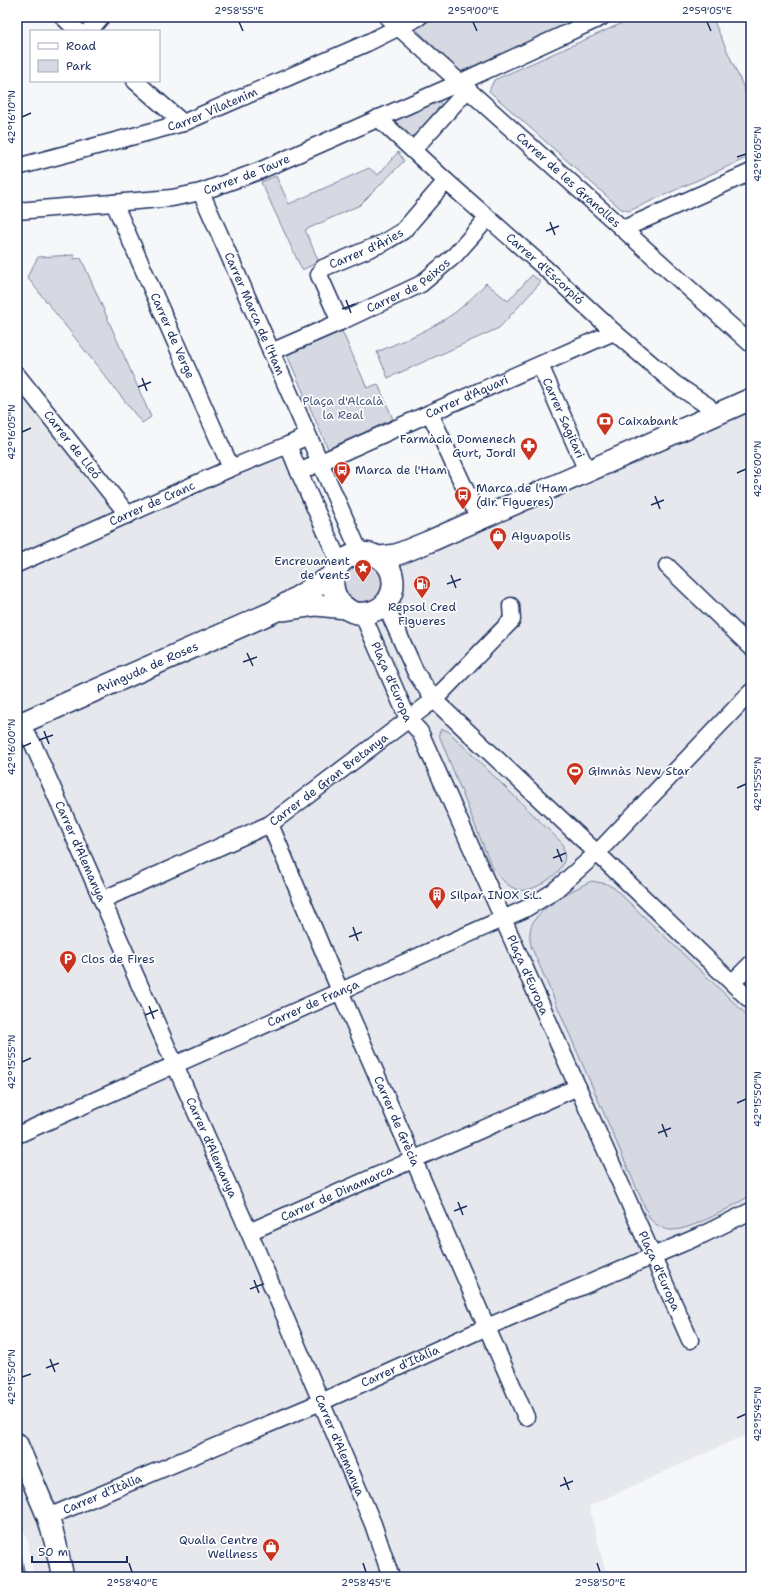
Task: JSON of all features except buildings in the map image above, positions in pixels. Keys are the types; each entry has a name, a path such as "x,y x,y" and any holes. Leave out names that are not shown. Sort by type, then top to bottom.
{"main road":[{"path":"381,557 389,566 393,578 393,588 390,597 385,604 376,611 354,611 339,601 332,585 336,570 354,555 360,553 381,557 396,555 751,399"},
{"path":"393,578 401,564 408,556 428,542"},
{"name":"Avinguda de Roses","path":"18,723 273,612 336,570"},
{"name":"Avinguda de Roses","path":"273,612 316,605 354,611"},
{"path":"17,1444 48,1517 56,1540 63,1577"}],"street":[{"path":"63,17 77,30"},
{"path":"89,30 101,17"},
{"name":"Carrer Vilatenim","path":"20,162 183,123 367,43 392,22 419,17"},
{"name":"Carrer de Taure","path":"17,211 114,204 172,198 201,192 259,171 378,118 464,86 602,17"},
{"name":"Carrer de les Granolles","path":"392,22 751,344"},
{"path":"136,82 183,123"},
{"path":"413,150 464,86"},
{"name":"Carrer d'Escorpió","path":"378,118 487,219 546,269 614,332 675,384 708,406 715,416"},
{"path":"623,229 751,172"},
{"name":"Carrer d'Àries","path":"340,322 319,275 323,268 383,244 399,234 410,224 446,181"},
{"name":"Carrer Marca de l'Ham","path":"201,192 360,553"},
{"name":"Carrer de Verge","path":"114,204 231,468"},
{"name":"Carrer de Peixos","path":"271,352 421,284 455,255 487,219"},
{"name":"Carrer d'Aquari","path":"320,462 614,332"},
{"name":"Carrer Sagitari","path":"540,365 587,471"},
{"name":"Carrer de Lleó","path":"17,375 128,514"},
{"path":"430,413 479,519"},
{"path":"308,436 288,445 336,570"},
{"name":"Carrer de Cranc","path":"17,564 231,468 288,445"},
{"path":"299,472 320,462"},
{"path":"667,566 751,647"},
{"name":"Plaça d'Europa","path":"385,604 416,673 434,700 598,853 751,1000"},
{"name":"Carrer de Gran Bretanya","path":"102,900 270,824 434,700 512,620 511,606"},
{"name":"Plaça d'Europa","path":"354,611 408,720 420,732 690,1340"},
{"name":"Carrer de França","path":"17,1135 525,909 553,892 598,853 751,692"},
{"name":"Carrer d'Alemanya","path":"18,723 33,744 249,1232 373,1524 391,1577"},
{"name":"Carrer de Grècia","path":"270,824 340,991 526,1417"},
{"path":"733,982 751,964"},
{"name":"Carrer de Dinamarca","path":"249,1232 578,1087"},
{"name":"Carrer d'Itàlia","path":"48,1517 321,1402 487,1327 652,1255 702,1235 751,1211"}],"shaded area":[{"path":"17,375 128,513 288,444 349,578 751,401 751,1434 732,1441 589,1506 607,1577 34,1577 28,1541 17,1513"}],"green space":[{"path":"438,17 584,17 460,72 415,28"},
{"path":"636,17 712,17 751,104 751,156 629,211 621,209 489,91 494,80"},
{"path":"438,100 441,105 412,139 392,120"},
{"path":"398,152 404,161 360,205 305,230 319,262 302,270 261,182 276,176 289,204 369,168 378,175"},
{"path":"74,255 74,259 81,258 151,417 142,423 27,277 38,257"},
{"path":"532,275 541,282 499,328 388,378 377,352 418,334 448,317 465,304 486,283 508,301"},
{"name":"Plaça d'Alcalà la Real","path":"342,331 367,388 378,384 393,419 328,449 287,355"},
{"path":"357,562 375,564 384,578 380,597 363,605 346,597 342,580 344,573"},
{"path":"442,729 448,731 562,843 564,854 563,864 556,874 544,883 531,889 519,890 506,883 491,865 439,735"},
{"path":"592,881 607,884 614,888 751,1019 751,1195 712,1217 680,1229 672,1230 663,1228 650,1219 531,946 531,927 534,920 540,913 557,900"}],"waterway":[{"path":"17,1542 24,1577"}],"place":[{"name":"Caixabank","path":"605,436"},
{"name":"Farmàcia Domenech Gurt, Jordi","path":"529,461"},
{"name":"Marca de l'Ham","path":"342,485"},
{"name":"Marca de l'Ham (dir. Figueres)","path":"463,510"},
{"name":"Aiguapolis","path":"498,551"},
{"name":"Encreuament de vents","path":"363,583"},
{"name":"Repsol Cred Figueres","path":"422,599"},
{"name":"Gimnàs New Star","path":"575,786"},
{"name":"Silpar INOX S.L.","path":"437,910"},
{"name":"Clos de Fires","path":"68,974"},
{"name":"Qualia Centre Wellness","path":"271,1562"}]}
